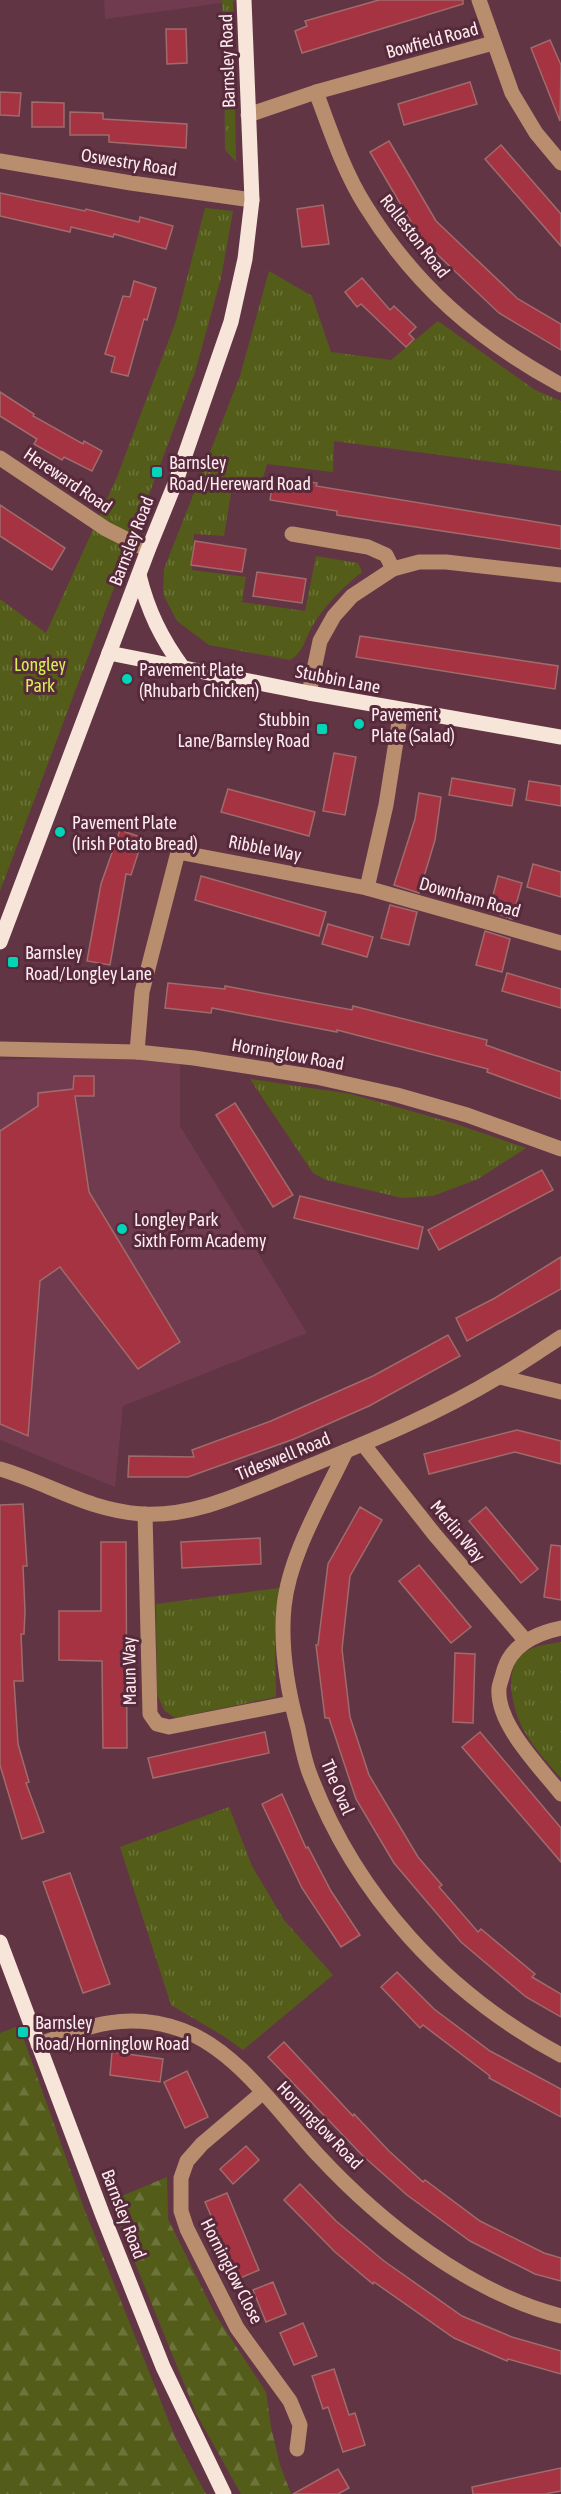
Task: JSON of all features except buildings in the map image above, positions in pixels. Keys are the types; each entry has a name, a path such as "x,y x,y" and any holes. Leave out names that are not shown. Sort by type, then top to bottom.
{"main road":[{"name":"Barnsley Road","path":"0,942 148,550 180,472 231,322 245,259 252,200 244,0"},
{"path":"139,575 147,607 158,630 183,668"},
{"name":"Stubbin Lane","path":"110,653 309,693 561,737"},
{"name":"Barnsley Road","path":"0,1942 102,2216 163,2367 224,2494"}],"street":[{"path":"479,0 494,43"},
{"name":"Bowfield Road","path":"248,115 316,92 494,43 512,93 536,133 561,163"},
{"name":"Rolleston Road","path":"316,92 344,164 364,204 416,274 487,340 561,385"},
{"name":"Oswestry Road","path":"0,160 131,183 252,200"},
{"name":"Hereward Road","path":"0,458 106,528 148,550"},
{"path":"292,534 368,547 386,555 393,569"},
{"path":"309,693 320,641 334,616 352,596 393,569 418,562 446,562 561,575"},
{"path":"367,888 386,805 401,710"},
{"name":"Ribble Way","path":"137,1052 142,992 178,852 367,888"},
{"name":"Downham Road","path":"367,888 561,943"},
{"name":"Horninglow Road","path":"0,1049 137,1052 194,1058 316,1077 396,1095 467,1115 561,1149"},
{"name":"Tideswell Road","path":"0,1469 20,1475 90,1505 145,1514 184,1511 223,1501 363,1444 500,1377 561,1337"},
{"path":"500,1377 561,1392"},
{"name":"Merlin Way","path":"363,1444 435,1535 525,1640"},
{"name":"The Oval","path":"346,1451 314,1515 296,1559 284,1605 283,1658 291,1703 309,1771 334,1828 361,1874 399,1928 441,1971 493,2013 561,2055"},
{"name":"Maun Way","path":"145,1514 150,1714 157,1724 169,1727 291,1703"},
{"path":"561,1628 525,1640 507,1662 499,1688 502,1710 517,1739 561,1794"},
{"name":"Horninglow Road","path":"38,2044 93,2025 116,2020 157,2023 184,2031 210,2046 237,2066 320,2157 418,2245 475,2282 545,2312 561,2316"},
{"name":"Horninglow Close","path":"262,2093 202,2144 187,2162 181,2178 181,2211 187,2229 237,2328 290,2401 300,2425 297,2449"}],"shaded area":[{"path":"104,0 236,0 236,1 105,19"},
{"name":"Longley Park Sixth Form Academy","path":"93,1057 180,1063 180,1126 307,1333 123,1406 115,1487 0,1440 0,1060"}],"green space":[{"path":"222,0 233,0 234,46 224,46"},
{"path":"224,51 234,51 236,162 225,150"},
{"name":"Longley Park","path":"205,208 233,211 221,278 195,372 0,891 0,599 46,633 117,477 176,321"},
{"path":"269,271 312,296 331,352 391,360 438,321 535,390 561,401 561,471 334,441 333,472 267,464 260,489 232,487 224,536 194,534 192,570 246,577 242,602 305,611 316,556 358,563 362,572 323,610 301,649 290,660 209,645 177,621 163,594 164,569 240,376"},
{"path":"250,1079 351,1094 453,1123 526,1148 478,1179 433,1196 402,1198 326,1180 313,1173"},
{"path":"279,1588 275,1638 276,1697 175,1718 165,1711 157,1695 156,1604"},
{"path":"561,1642 561,1778 538,1751 521,1725 514,1703 511,1679 518,1659 525,1652 538,1646"},
{"path":"229,1807 252,1866 284,1920 333,1975 243,2050 171,2005 120,1847"},
{"path":"19,2026 85,2211 175,2437 206,2494 0,2494 0,2033"},
{"path":"167,2177 168,2219 215,2314 266,2392 280,2465 291,2494 241,2494 196,2413 110,2201"}],"place":[{"name":"Barnsley Road/Hereward Road","path":"157,472"},
{"name":"Pavement Plate (Rhubarb Chicken)","path":"127,679"},
{"name":"Pavement Plate (Salad)","path":"359,724"},
{"name":"Stubbin Lane/Barnsley Road","path":"322,729"},
{"name":"Pavement Plate (Irish Potato Bread)","path":"60,832"},
{"name":"Barnsley Road/Longley Lane","path":"13,962"},
{"name":"Longley Park Sixth Form Academy","path":"122,1229"},
{"name":"Barnsley Road/Horninglow Road","path":"23,2032"}]}
